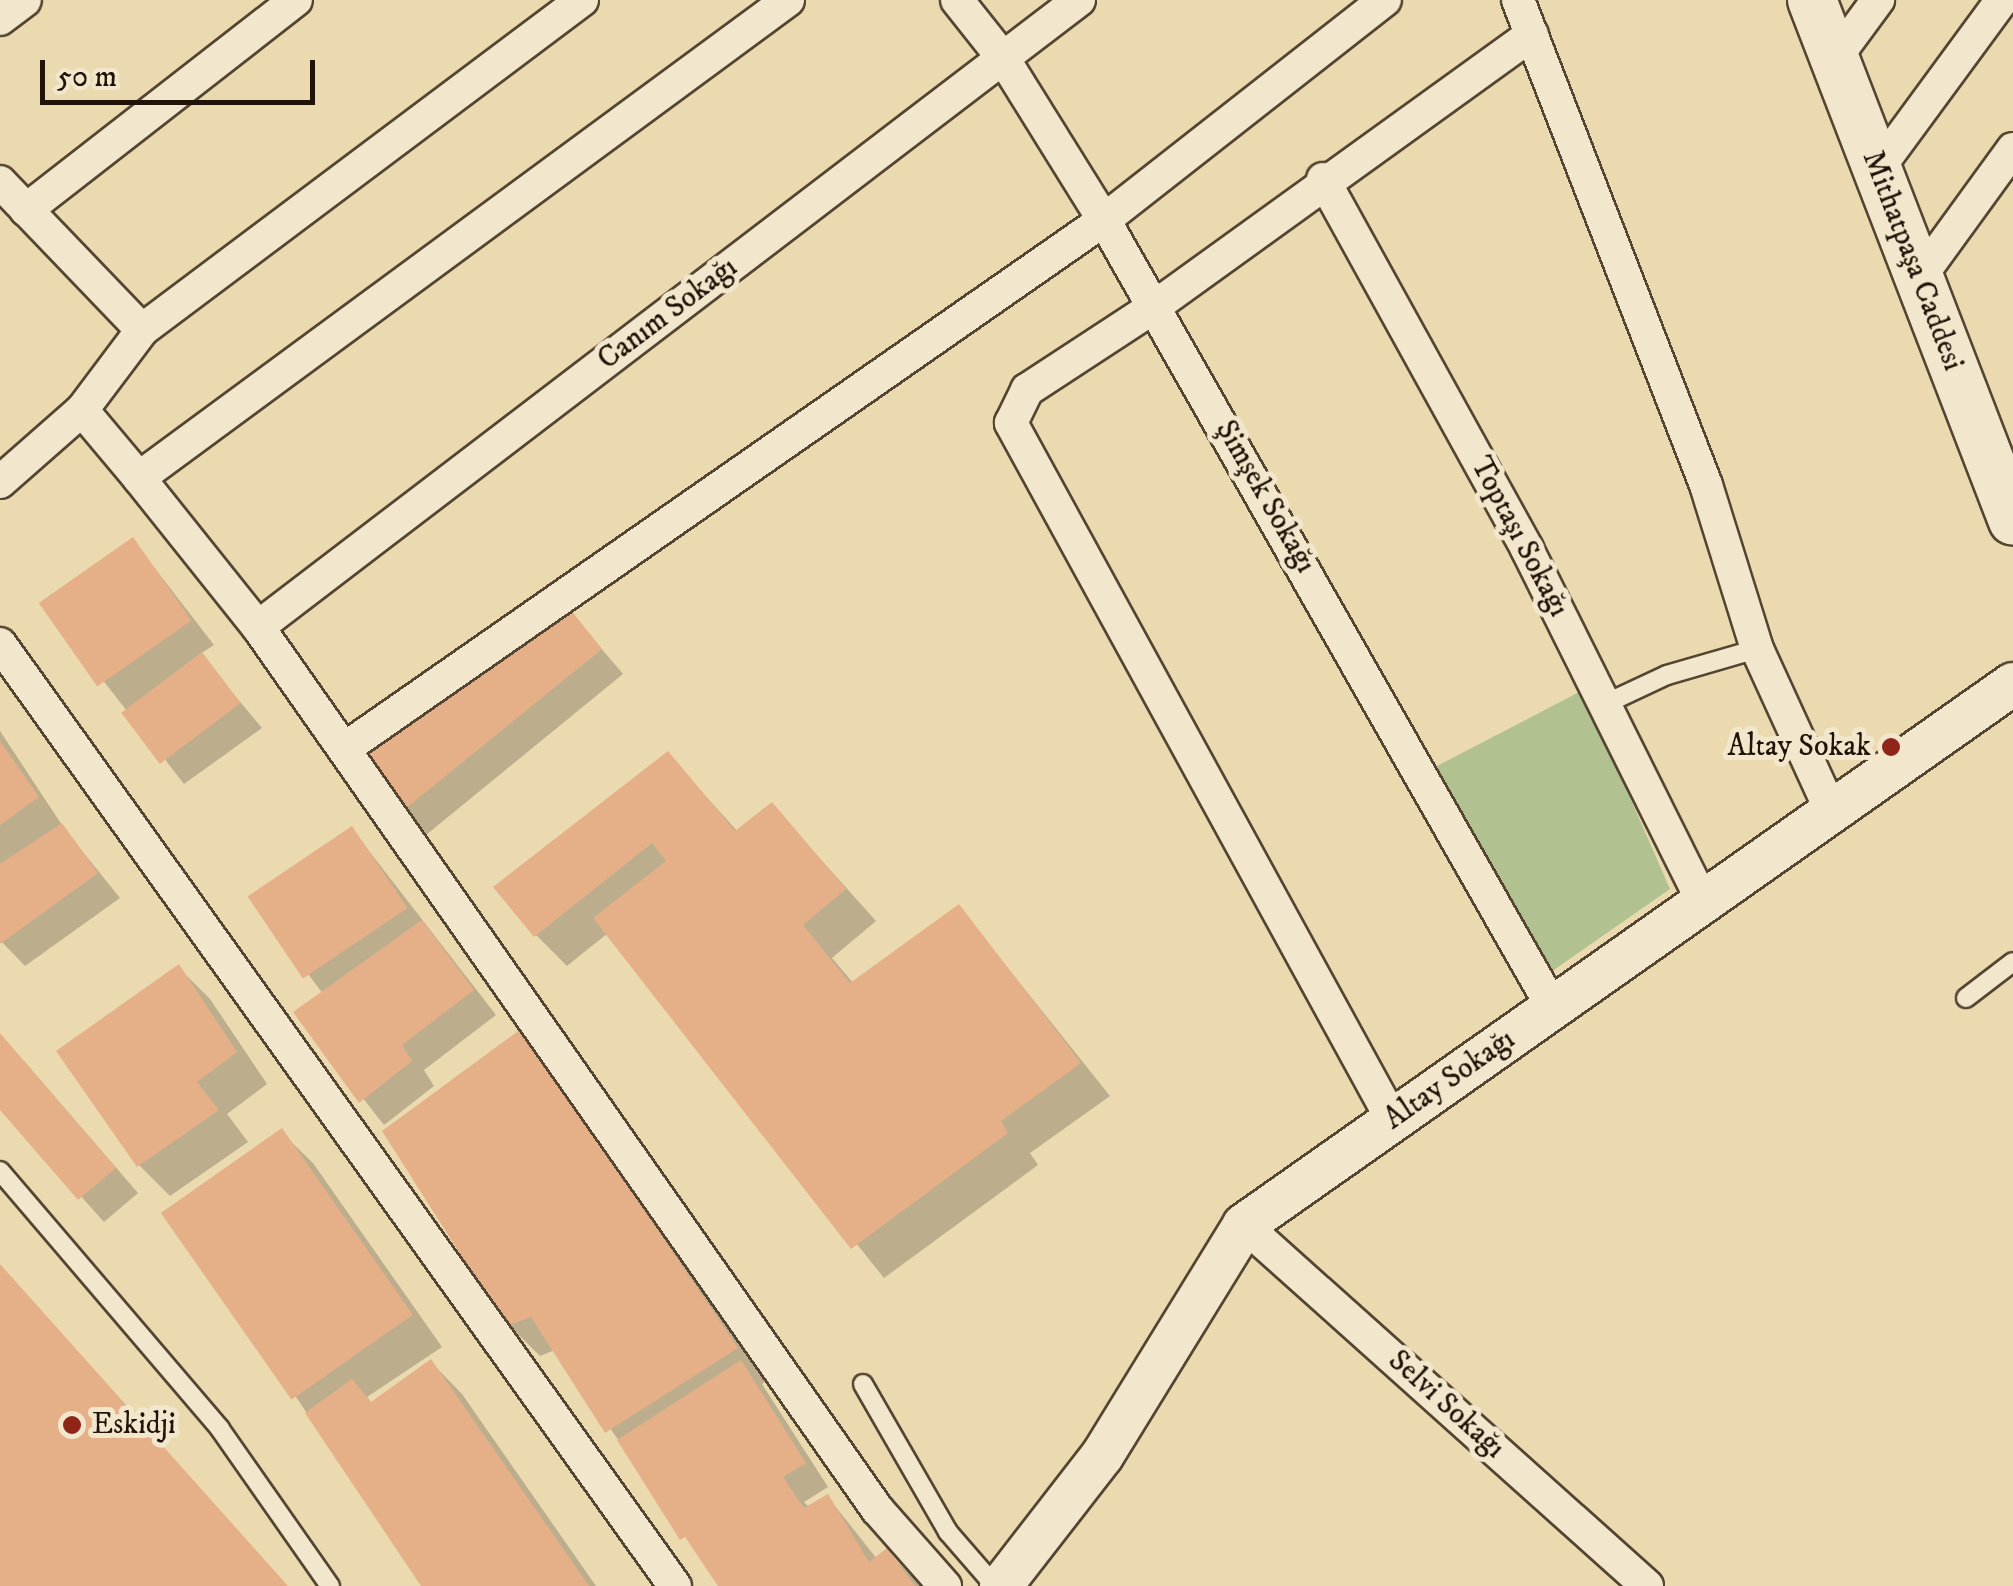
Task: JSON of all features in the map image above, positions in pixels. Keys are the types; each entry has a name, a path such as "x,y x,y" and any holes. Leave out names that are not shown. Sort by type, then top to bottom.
{"main road":[{"name":"Mithatpaşa Caddesi","path":"1812,0 1917,281 2011,506"}],"street":[{"path":"0,19 25,0"},
{"path":"26,210 296,0"},
{"path":"0,482 82,410 142,330 582,0"},
{"path":"139,478 788,0"},
{"name":"Şimşek Sokağı","path":"957,0 1003,58 1104,220 1552,1008"},
{"name":"Canım Sokağı","path":"258,627 1078,0"},
{"path":"344,749 1104,220 1385,0"},
{"path":"1836,58 1878,0"},
{"path":"1877,170 2002,0"},
{"path":"1392,1120 1011,423 1027,390 1154,307 1323,178 1529,11 1706,486 1758,650 1834,815"},
{"path":"1917,281 2013,150"},
{"name":"Toptaşı Sokağı","path":"1323,178 1527,549 1703,902"},
{"path":"0,182 142,330"},
{"path":"82,410 258,627 877,1509 945,1586"},
{"path":"0,644 675,1586"},
{"name":"Altay Sokağı","path":"998,1586 1102,1456 1244,1225 1703,902 1834,815 2013,684"},
{"name":"Selvi Sokağı","path":"1244,1225 1647,1586"}],"lane":[{"path":"1604,704 1667,675 1758,650"},
{"path":"1966,998 2013,962"},
{"path":"0,1171 220,1429 330,1586"},
{"path":"864,1384 948,1532 998,1586"}],"green space":[{"path":"1583,690 1670,889 1548,974 1435,767"}],"building":[{"path":"133,537 192,621 97,687 39,603"},
{"path":"566,604 602,649 400,813 358,756"},
{"path":"202,652 241,703 160,764 121,713"},
{"path":"0,741 39,797 0,825"},
{"path":"668,751 735,831 772,802 846,889 803,925 850,983 959,904 1081,1063 1001,1121 1008,1133 851,1249 593,918 666,861 652,843 534,937 493,887"},
{"path":"62,823 98,873 0,944 0,864"},
{"path":"352,826 407,908 303,979 248,896"},
{"path":"422,920 474,990 402,1045 412,1061 359,1103 293,1012"},
{"path":"179,964 237,1052 197,1082 219,1110 137,1167 56,1051"},
{"path":"521,1029 738,1348 605,1433 531,1317 506,1326 382,1131"},
{"path":"0,1033 116,1168 78,1200 0,1110"},
{"path":"282,1128 413,1315 292,1400 161,1213"},
{"name":"Eskidji","path":"0,1264 288,1586 0,1586"},
{"path":"431,1359 589,1586 421,1586 305,1413 352,1379 371,1402"},
{"path":"741,1360 806,1463 783,1477 804,1508 828,1494 869,1562 887,1548 915,1586 718,1586 685,1537 680,1540 617,1440"}],"place":[{"name":"Altay Sokak","path":"1891,747"},
{"name":"Eskidji","path":"72,1425"}]}
